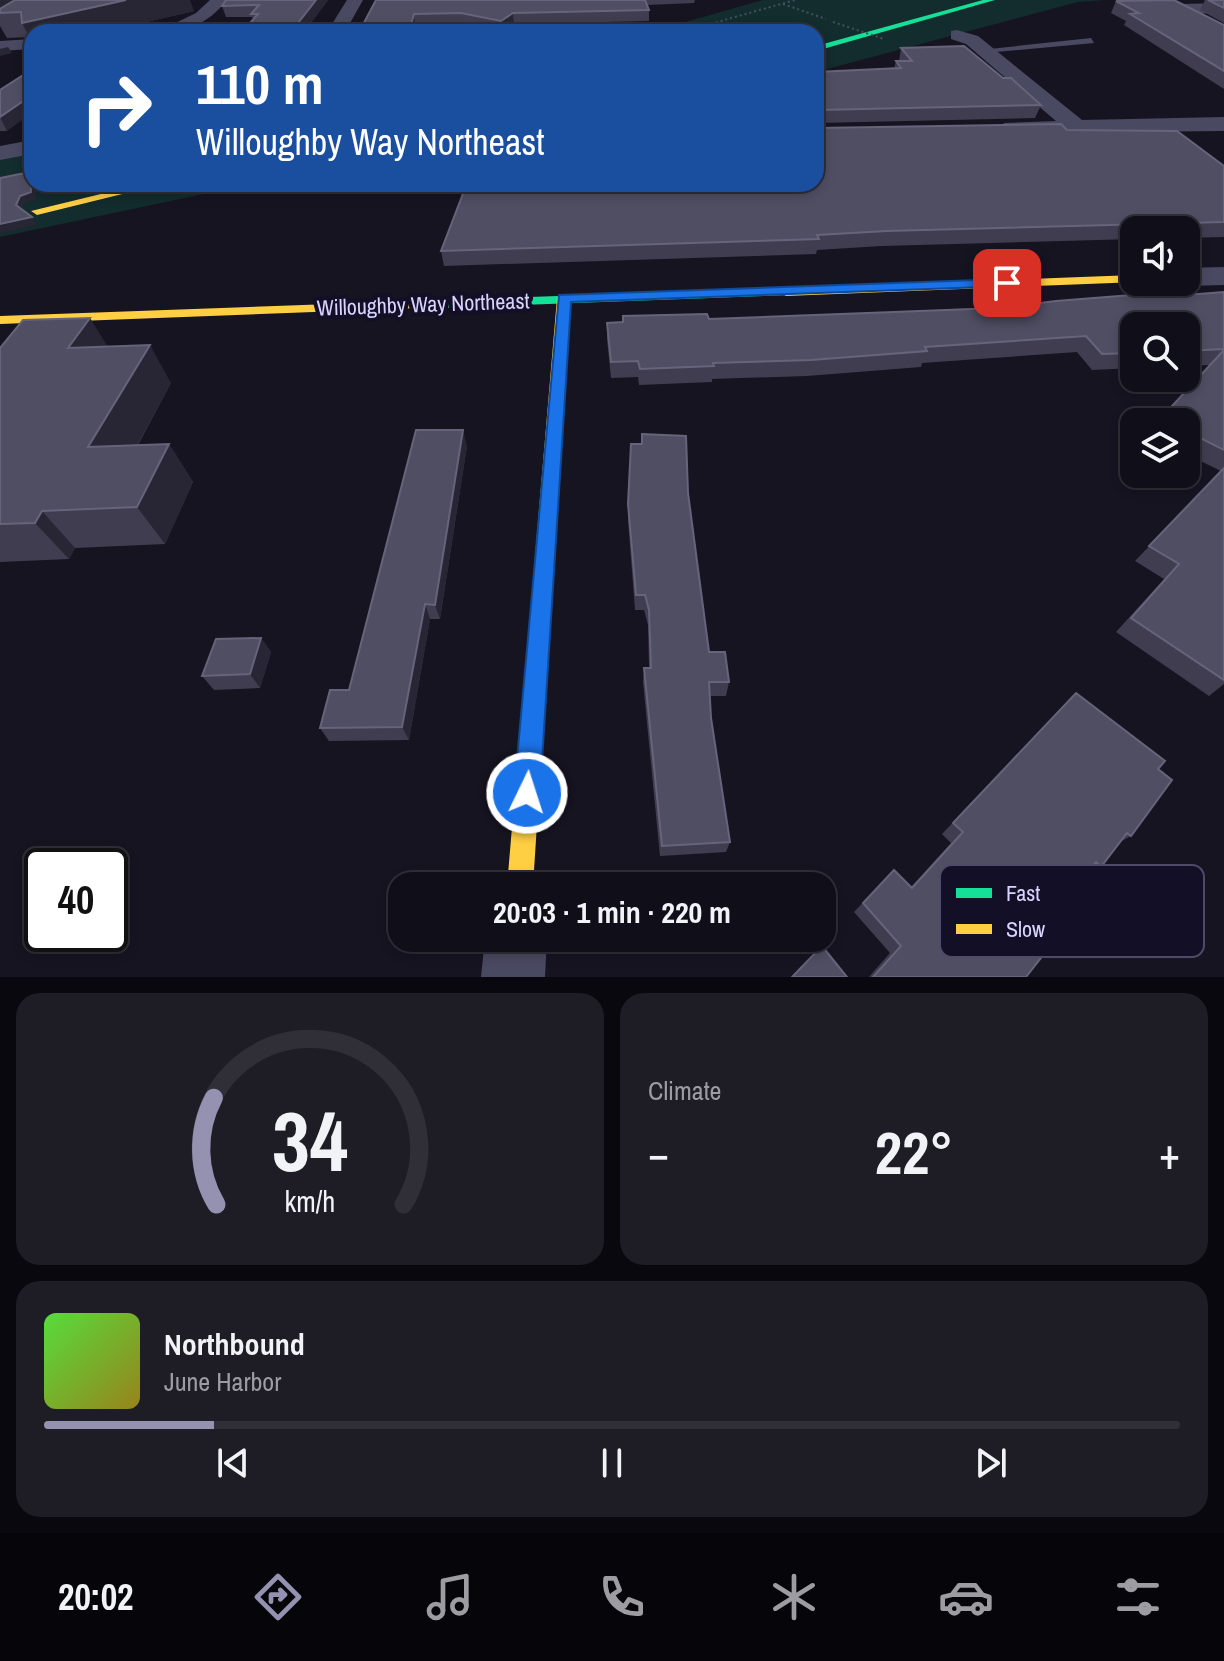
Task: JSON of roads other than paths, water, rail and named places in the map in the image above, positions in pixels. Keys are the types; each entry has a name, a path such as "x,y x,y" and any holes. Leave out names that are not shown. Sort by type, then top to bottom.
{"main road":[{"path":"824,33 943,0"},
{"path":"824,47 991,0"},
{"path":"57,192 36,202 103,192"},
{"name":"Willoughby Way Northeast","path":"0,320 1120,279"},
{"path":"521,872 564,298"}],"street":[{"path":"185,24 202,17 219,0"},
{"path":"341,24 355,0"},
{"path":"1162,0 1213,27"},
{"path":"1180,9 1224,8"},
{"path":"957,35 972,40 1077,127"},
{"path":"0,46 24,44"},
{"path":"985,129 1224,124"},
{"path":"3,153 24,149"},
{"path":"1200,277 1224,276"},
{"path":"513,977 515,952"}],"lane":[{"path":"985,50 1091,41"}]}
